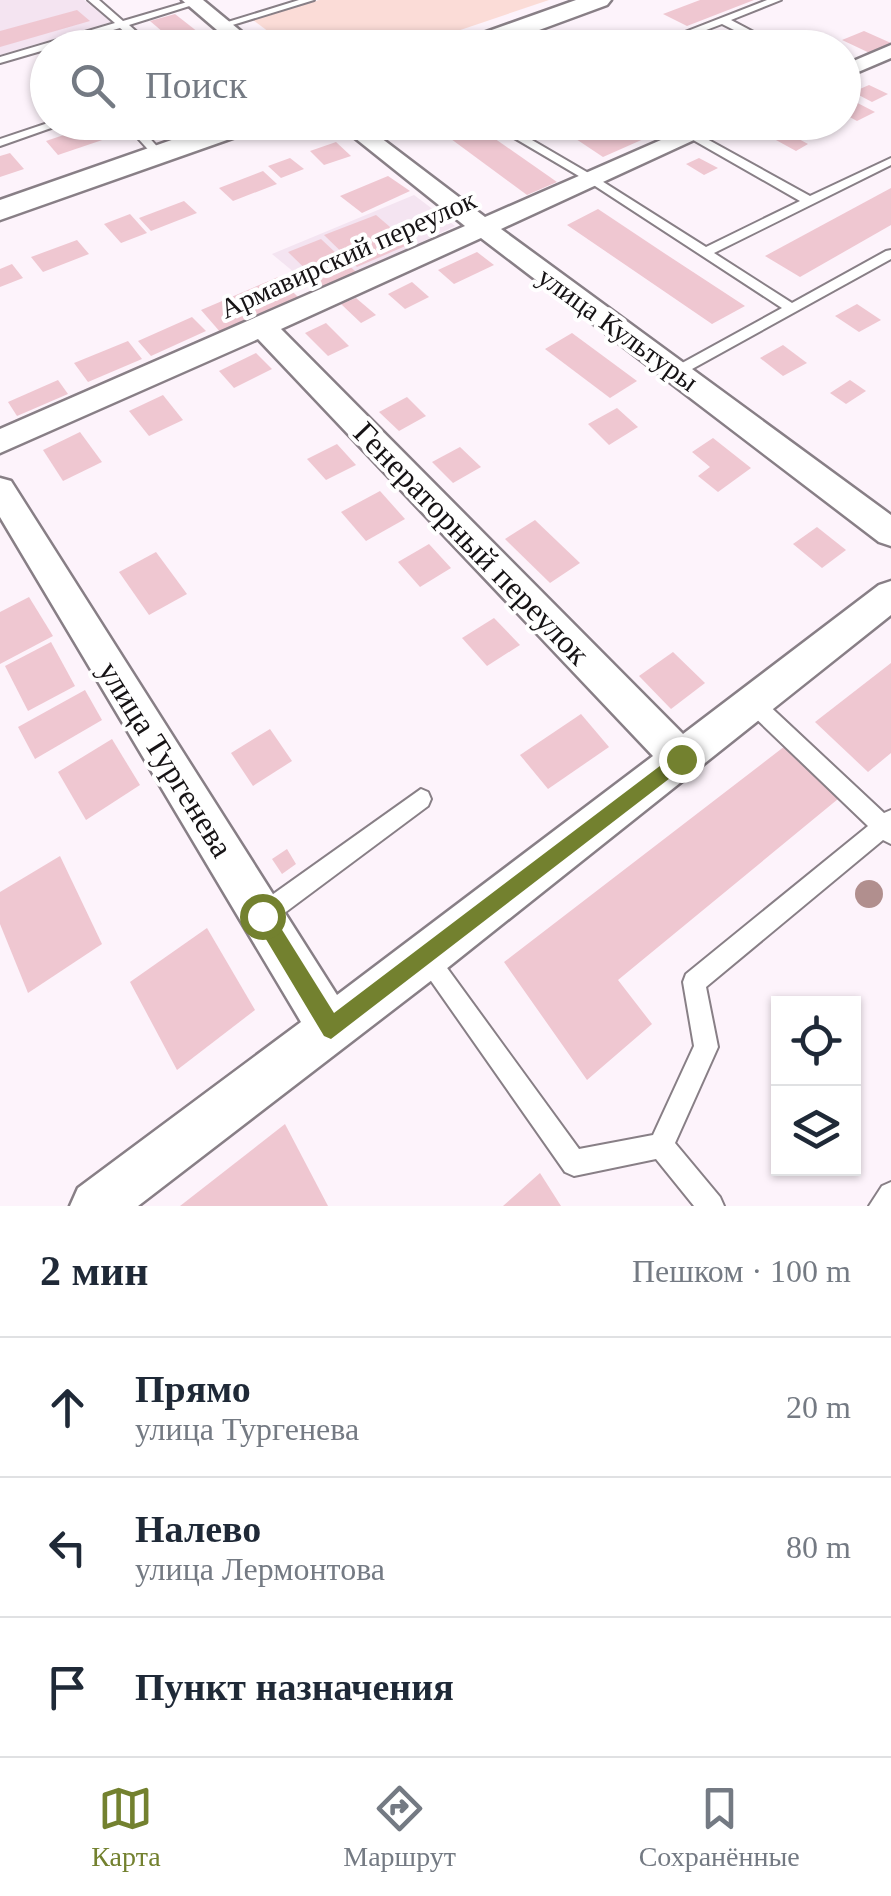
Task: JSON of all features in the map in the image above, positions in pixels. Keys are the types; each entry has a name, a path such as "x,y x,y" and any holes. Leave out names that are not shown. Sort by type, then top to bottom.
{"street":[{"path":"193,1 228,30"},
{"path":"512,30 587,2"},
{"path":"861,64 891,51"},
{"path":"0,211 200,140"},
{"name":"улица Культуры","path":"369,140 483,230 678,371 891,534"},
{"name":"Армавирский переулок","path":"0,442 681,140"},
{"name":"Генераторный переулок","path":"263,327 681,759"},
{"name":"улица Тургенева","path":"0,490 331,1028"},
{"path":"96,1206 425,957 891,595"}],"lane":[{"path":"94,0 129,30"},
{"path":"223,26 309,0"},
{"path":"696,30 776,0"},
{"path":"102,30 193,1"},
{"path":"722,20 742,30"},
{"path":"0,60 30,51"},
{"path":"0,143 30,133"},
{"path":"144,140 158,155"},
{"path":"523,140 593,180 791,308"},
{"path":"701,140 810,202"},
{"path":"704,253 891,161"},
{"path":"678,371 891,254"},
{"path":"661,1146 706,1047 694,982 888,827 754,704"},
{"path":"262,916 421,799"},
{"path":"425,957 574,1163 661,1146"},
{"path":"661,1146 711,1206"},
{"path":"882,1206 891,1195"}],"shaded area":[{"path":"0,0 84,0 111,22 84,30 30,30 30,46 0,55"},
{"path":"319,0 549,0 460,30 266,30 253,20"},
{"path":"414,195 455,226 318,292 272,254"}],"building":[{"path":"700,0 754,0 687,26 663,14"},
{"path":"77,10 90,21 59,30 30,30 30,38 0,47 0,31"},
{"path":"175,14 195,30 161,30 150,21"},
{"path":"861,32 891,43 891,49 876,56 861,49"},
{"path":"869,85 888,94 872,102 861,96 861,88"},
{"path":"861,105 875,112 861,119"},
{"path":"49,140 102,140 58,155 46,141"},
{"path":"452,140 497,140 557,182 527,195"},
{"path":"578,140 641,140 603,157"},
{"path":"776,140 801,140 808,144 796,151"},
{"path":"336,142 351,156 324,165 310,151"},
{"path":"10,153 24,169 0,177 0,156"},
{"path":"290,158 304,169 281,178 268,166"},
{"path":"699,158 718,168 704,175 686,164"},
{"path":"263,171 277,184 233,201 219,188"},
{"path":"388,176 410,191 362,213 340,196"},
{"path":"891,188 891,225 800,277 765,256"},
{"path":"184,201 197,213 151,231 139,218"},
{"path":"598,209 745,306 712,324 567,225"},
{"path":"130,214 147,233 121,243 104,224"},
{"path":"376,215 410,244 357,267 324,235"},
{"path":"321,239 356,272 323,286 288,252"},
{"path":"77,240 89,254 43,272 31,257"},
{"path":"477,252 494,265 454,284 438,270"},
{"path":"12,264 23,278 0,287 0,269"},
{"path":"278,277 299,298 221,333 201,310"},
{"path":"412,282 429,297 405,309 388,294"},
{"path":"356,298 376,315 361,323 341,304"},
{"path":"857,304 881,320 859,332 835,316"},
{"path":"192,317 206,331 151,356 138,341"},
{"path":"326,323 349,346 328,356 305,333"},
{"path":"572,333 637,381 610,398 545,349"},
{"path":"128,341 142,359 88,382 74,363"},
{"path":"783,345 807,363 783,376 760,358"},
{"path":"256,353 272,369 234,388 219,371"},
{"path":"58,380 68,394 17,416 8,402"},
{"path":"850,380 866,391 846,404 830,393"},
{"path":"163,395 183,420 149,436 129,411"},
{"path":"407,397 426,416 399,431 379,412"},
{"path":"617,408 638,427 609,445 588,424"},
{"path":"80,432 102,462 63,481 43,450"},
{"path":"713,438 751,468 718,492 698,476 710,467 692,452"},
{"path":"337,444 356,465 326,480 307,459"},
{"path":"460,447 481,467 453,483 432,462"},
{"path":"380,491 405,519 366,541 341,512"},
{"path":"535,520 580,563 550,583 505,539"},
{"path":"817,527 846,550 822,568 793,544"},
{"path":"429,544 451,568 420,587 398,562"},
{"path":"156,552 187,594 149,615 119,572"},
{"path":"29,597 53,636 0,664 0,612"},
{"path":"494,618 520,645 487,666 462,638"},
{"path":"51,642 75,686 28,711 5,666"},
{"path":"673,652 705,683 671,709 639,676"},
{"path":"891,663 891,753 868,772 815,722"},
{"path":"85,690 102,720 35,759 18,727"},
{"path":"581,714 609,747 548,789 520,755"},
{"path":"270,729 292,761 253,786 231,753"},
{"path":"112,739 140,785 86,820 58,772"},
{"path":"785,746 838,799 618,980 652,1024 587,1080 504,962"},
{"path":"287,849 296,864 282,874 272,859"},
{"path":"60,856 102,944 28,993 0,924 0,892"},
{"path":"207,928 255,1010 177,1070 130,982"},
{"path":"285,1124 328,1206 180,1206"},
{"path":"540,1173 561,1206 503,1206"}],"route":[{"path":"262,916 331,1028 681,759"}]}
